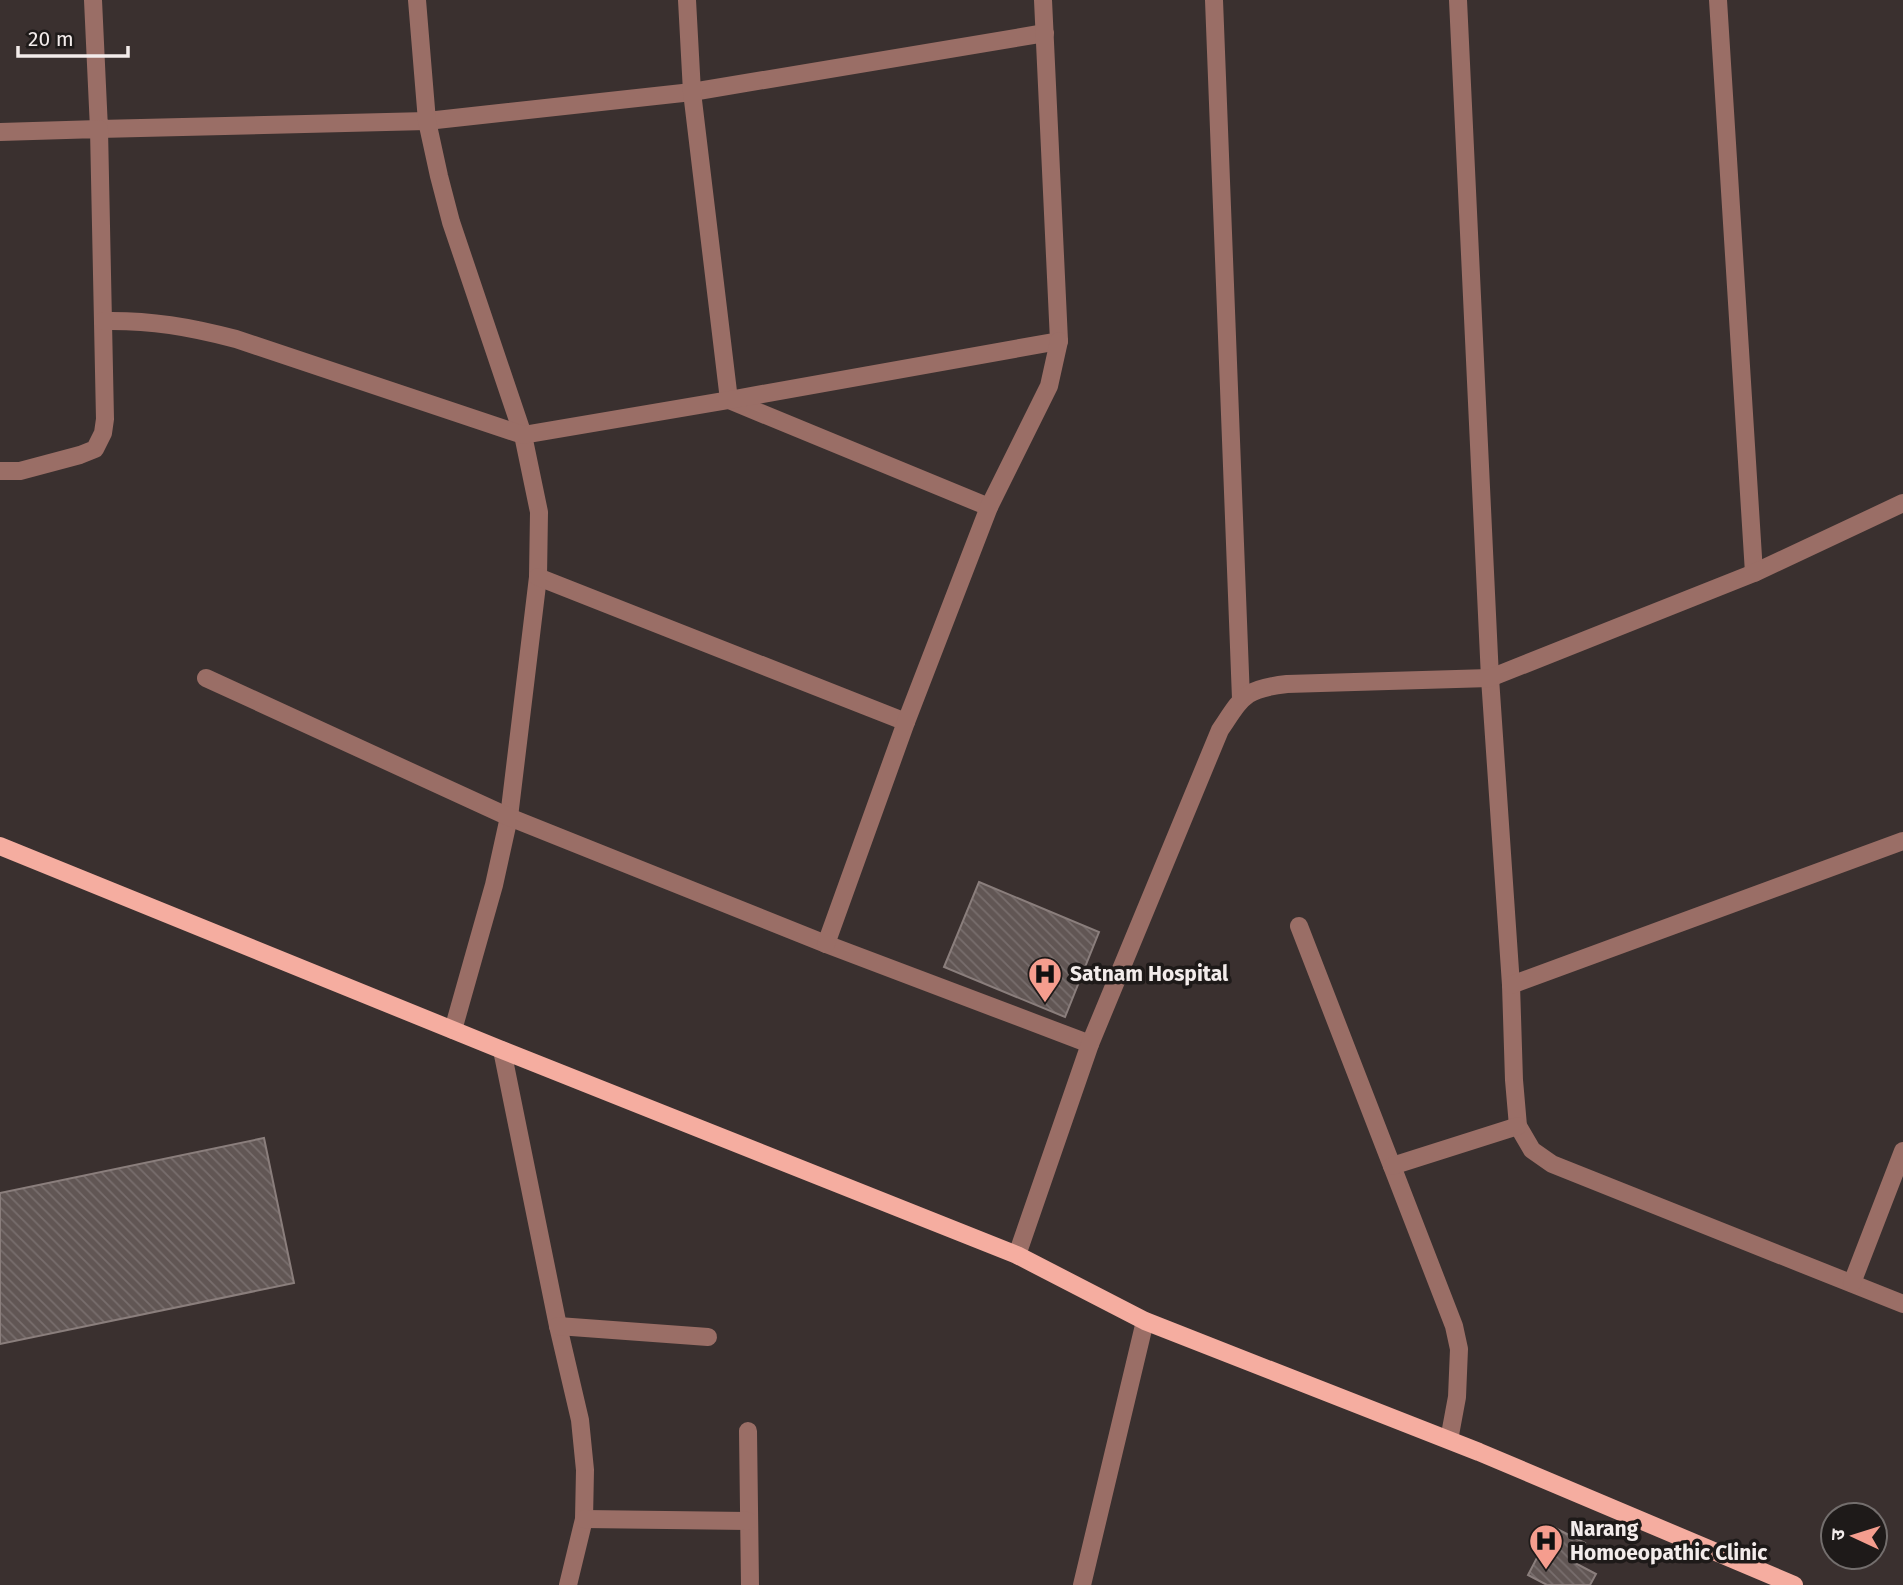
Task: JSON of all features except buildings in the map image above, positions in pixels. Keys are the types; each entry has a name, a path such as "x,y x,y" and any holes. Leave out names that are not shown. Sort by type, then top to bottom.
{"main road":[{"path":"0,846 1017,1255 1145,1321 1450,1440 1794,1585"}],"street":[{"path":"0,471 20,471 80,455 95,449 103,433 105,419 99,129 93,0"},
{"path":"417,0 427,121 439,176 451,222 523,435 539,512 538,577 509,817 494,885 453,1030"},
{"path":"687,0 692,92 729,400"},
{"path":"826,944 906,722 989,507 1049,386 1059,341 1043,0"},
{"path":"1214,0 1241,699"},
{"path":"1458,0 1490,678 1518,1126 1532,1150 1552,1164 1903,1304"},
{"path":"1718,0 1754,573"},
{"path":"0,132 427,121 692,92 1045,33"},
{"path":"103,321 164,323 236,339 523,435 1059,341"},
{"path":"729,400 989,507"},
{"path":"1017,1255 1090,1044 1220,730 1241,699 1260,687 1287,684 1490,678 1754,573 1903,503"},
{"path":"538,577 906,722"},
{"path":"206,678 509,817 826,944 1090,1044"},
{"path":"1511,985 1903,841"},
{"path":"1299,926 1454,1326 1460,1349 1457,1396 1450,1440"},
{"path":"502,1050 558,1326 580,1420 585,1470 584,1519 568,1585"},
{"path":"1392,1166 1518,1126"},
{"path":"1852,1283 1903,1152"},
{"path":"1082,1585 1145,1321"},
{"path":"558,1326 708,1337"},
{"path":"748,1432 750,1585"},
{"path":"584,1519 748,1521"}],"place":[{"name":"Satnam Hospital","path":"1045,1004"},
{"name":"Narang Homoeopathic Clinic","path":"1546,1571"}]}
